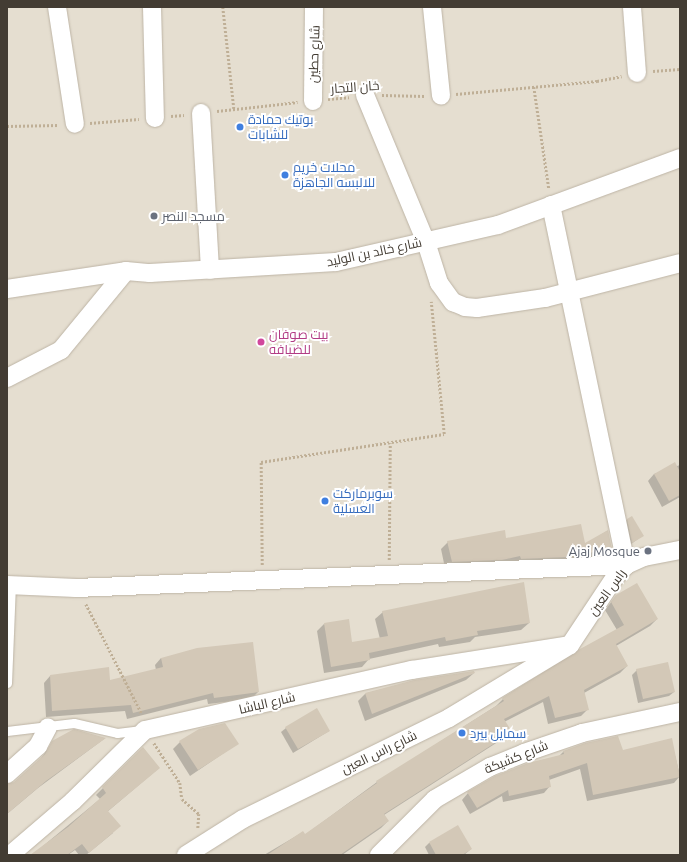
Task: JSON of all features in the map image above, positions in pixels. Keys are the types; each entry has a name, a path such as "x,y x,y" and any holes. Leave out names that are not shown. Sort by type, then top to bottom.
{"street":[{"path":"57,7 75,124"},
{"path":"152,7 155,118"},
{"name":"شارع حطين","path":"313,101 314,7"},
{"path":"432,7 441,96"},
{"path":"632,7 637,72"},
{"path":"365,95 426,242 444,292 453,302 465,307 477,308 569,292 680,263"},
{"path":"201,113 210,270"},
{"name":"شارع خالد بن الوليد","path":"7,289 126,271 150,273 336,262 498,225 680,158"},
{"path":"9,585 76,588 389,574 621,571 569,292 551,205"},
{"path":"7,378 61,350 126,271"},
{"name":"راس العين","path":"570,645 621,571 644,557 680,550"},
{"name":"شارع الباشا","path":"145,730 412,670 570,645"},
{"name":"شارع راس العين","path":"186,855 243,819 449,718 570,645"},
{"name":"شارع كشيكة","path":"379,855 429,804 452,788 490,767 524,752 582,733 680,712"},
{"path":"7,774 38,746 48,726"},
{"path":"10,855 73,801 145,730"}],"lane":[{"path":"7,683 9,585"},
{"path":"7,731 74,723 116,733 145,730"}],"path":[{"path":"223,7 234,109"},
{"name":"خان التجار","path":"7,126 75,124 155,118 365,95 441,96 597,81 637,72 680,69"},
{"path":"534,87 551,205"},
{"path":"262,580 261,462 444,434 431,296"},
{"path":"389,574 390,443"}],"shaded area":[{"path":"7,7 680,7 680,855 7,855"}],"building":[{"path":"675,462 680,472 680,495 669,501 654,474"},
{"path":"632,516 644,536 632,543 627,519"},
{"path":"581,524 585,543 608,530 613,554 607,555 604,550 569,557 521,559 520,556 502,560 452,562 447,541 505,530 506,538"},
{"path":"524,582 530,623 477,631 478,635 446,641 445,637 369,653 370,660 331,667 324,623 349,619 352,642 388,636 382,611"},
{"path":"637,583 658,619 616,644 628,666 584,690 589,710 555,718 549,696 504,719 512,732 384,814 389,821 340,855 267,855 303,831 305,834 377,783 376,781 504,701 502,698 580,649 624,625 611,602 616,595"},
{"path":"253,642 259,692 214,698 213,693 133,713 131,705 52,711 50,675 109,667 110,680 163,667 161,658 197,648"},
{"path":"668,662 675,692 643,699 636,669"},
{"path":"474,671 475,673 372,714 365,693 414,680"},
{"path":"317,708 330,731 298,749 285,727"},
{"path":"225,723 239,744 198,770 179,741 199,729"},
{"path":"74,729 106,738 46,781 7,814 7,784 14,782 45,754 52,741"},
{"path":"618,736 623,750 672,738 680,777 593,795 587,763 549,776 551,787 509,796 508,790 477,808 467,792 495,776 528,763 564,754 563,751 585,743"},
{"path":"143,747 160,768 108,811 121,826 89,853 82,844 67,855 30,855 68,827 106,793 102,787"},
{"path":"458,825 472,849 462,855 436,855 429,842"}],"place":[{"name":"بوتيك حمادة للشابات","path":"240,127"},
{"name":"محلات خريم للالبسه الجاهزة","path":"285,175"},
{"name":"مسجد النصر","path":"154,216"},
{"name":"بيت صوفان للضيافه","path":"261,342"},
{"name":"سوبرماركت العسلية","path":"325,501"},
{"name":"Ajaj Mosque","path":"648,551"},
{"name":"سمايل بيرد","path":"462,733"}]}
